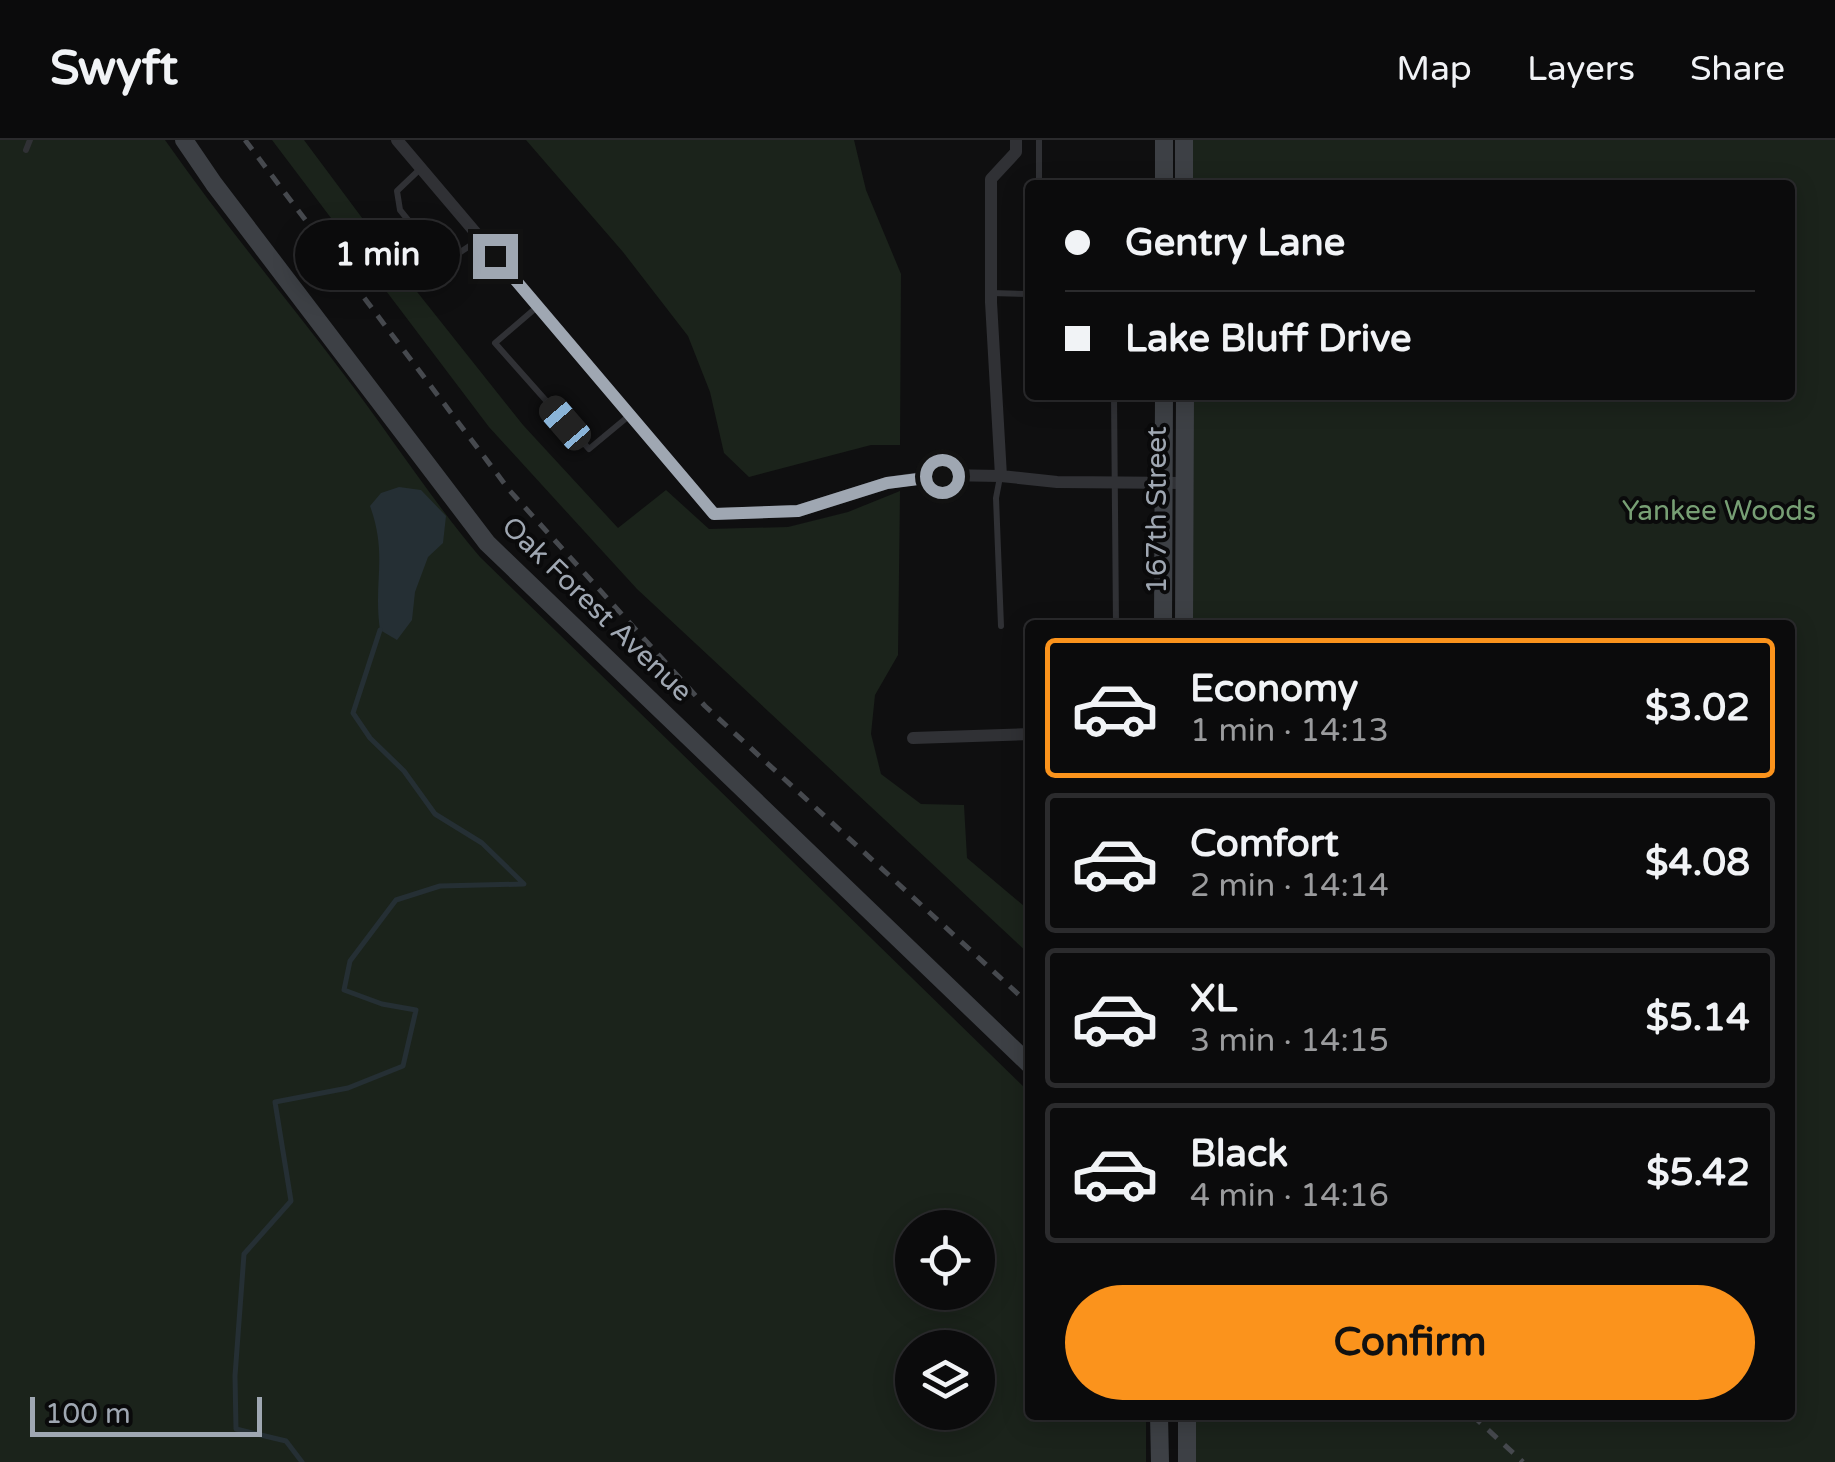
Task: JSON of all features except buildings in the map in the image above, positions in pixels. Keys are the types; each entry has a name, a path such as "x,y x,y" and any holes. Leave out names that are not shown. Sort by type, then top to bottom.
{"street":[{"name":"Oak Forest Avenue","path":"184,140 487,543 1025,1060"},
{"path":"397,140 714,514 798,511 912,478 1000,476 1057,482 1186,483"},
{"path":"1000,476 990,179 1016,152 1016,140"},
{"path":"1164,140 1164,180"},
{"path":"1184,140 1184,180"},
{"name":"167th Street","path":"1163,620 1164,400"},
{"name":"167th Street","path":"1184,620 1186,400"},
{"path":"914,738 1025,734"},
{"path":"1160,1420 1160,1462"},
{"path":"1187,1420 1187,1462"}],"lane":[{"path":"26,150 30,140"},
{"path":"1039,180 1040,140"},
{"path":"421,168 397,191 400,210 438,257 452,257 481,239"},
{"path":"991,293 1025,294"},
{"path":"538,306 495,343 588,449 630,415"},
{"path":"1114,400 1116,620"},
{"path":"1000,476 996,498 1001,626"}],"green space":[{"path":"0,140 165,140 480,557 1025,1088 1025,1420 1146,1420 1146,1462 0,1462"},
{"path":"272,140 304,140 523,425 618,528 666,490 709,529 788,527 848,512 900,491 898,655 875,695 871,734 881,774 921,804 964,805 967,858 1025,907 1025,950 637,589 489,427"},
{"path":"526,140 854,140 866,190 901,274 900,445 871,445 749,477 724,453 710,392 688,336 623,252"},
{"name":"Yankee Woods","path":"1192,140 1835,140 1835,1462 1195,1462 1195,1420 1795,1420 1795,620 1192,620 1192,400 1795,400 1795,180 1192,180"}],"shaded area":[{"path":"399,487 421,490 446,516 443,543 428,557 415,592 412,620 397,640 380,630 378,540 370,506 381,493"}],"waterway":[{"path":"302,1462 286,1441 236,1429 235,1376 244,1254 291,1201 275,1102 348,1088 403,1066 416,1010 382,1004 344,990 350,961 396,900 440,886 524,884 482,843 435,814 404,771 370,738 353,713 380,630"}],"railway":[{"path":"245,140 510,491 705,706 1025,1000"},
{"path":"1477,1420 1523,1462"}],"route":[{"path":"495,256 714,514 798,511 887,483 942,476"}]}
